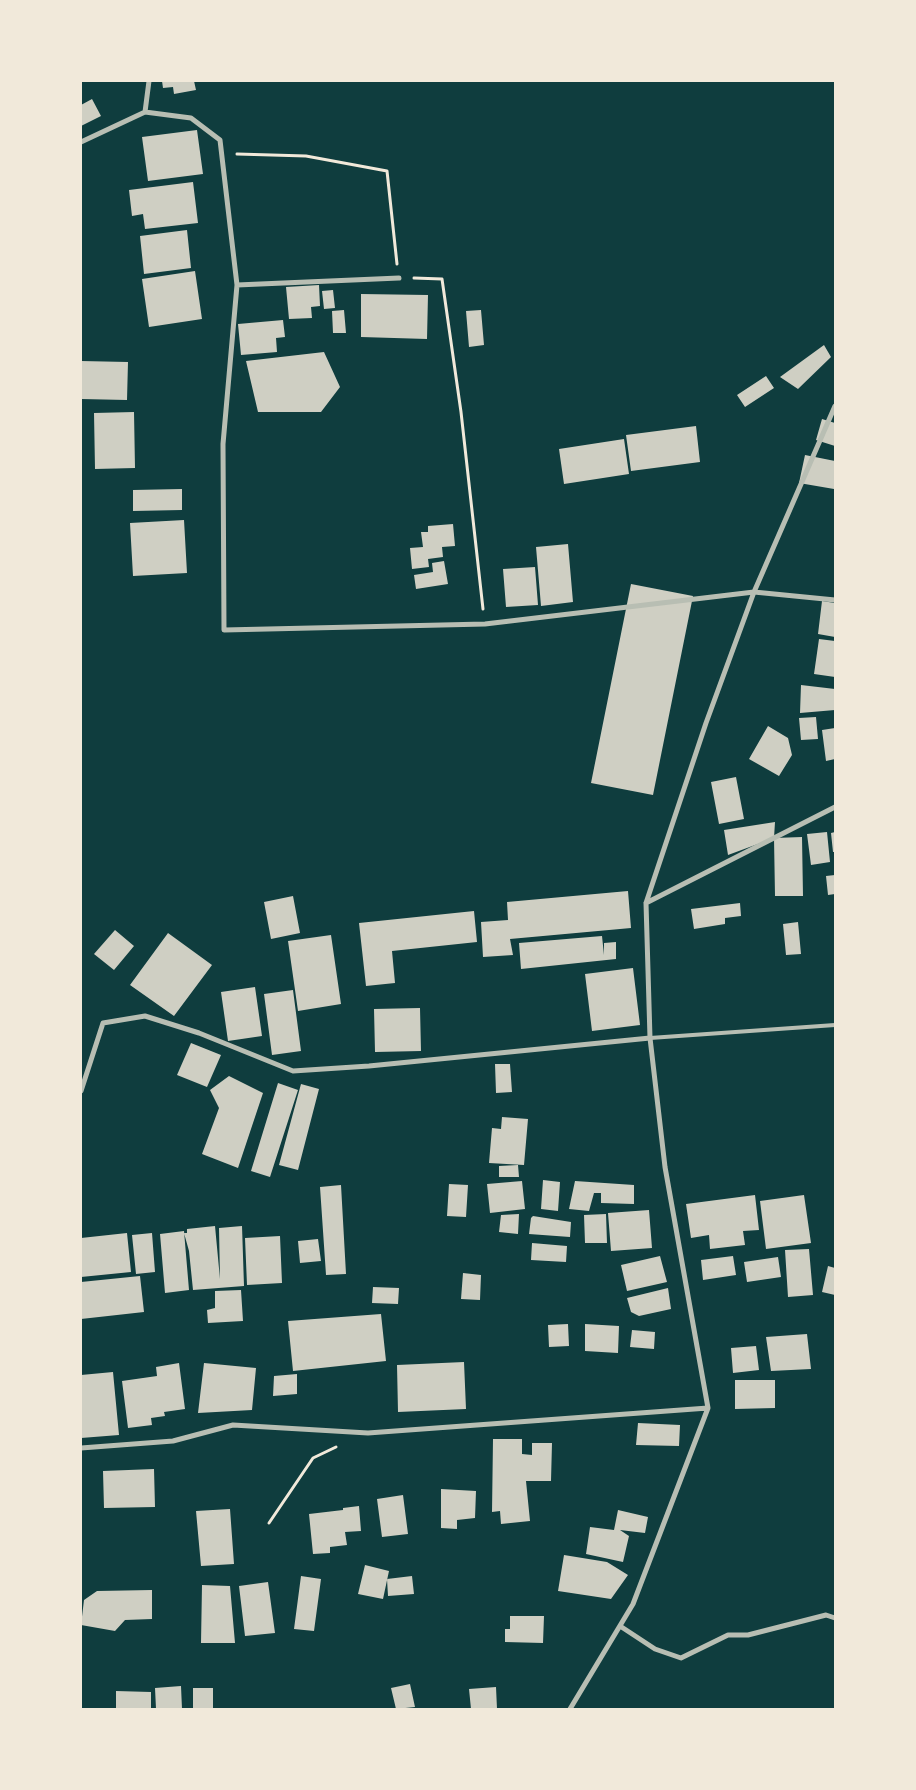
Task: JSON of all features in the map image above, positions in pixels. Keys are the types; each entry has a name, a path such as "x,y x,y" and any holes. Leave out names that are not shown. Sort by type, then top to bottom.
{"street":[{"path":"146,112 149,81"},
{"path":"81,142 146,112 191,118 220,140 237,285 223,444 224,630 485,624 754,592 835,600"},
{"path":"237,285 399,278"},
{"path":"570,1709 632,1604 708,1408 665,1168 650,1038 646,903 706,723 754,592 835,406"},
{"path":"646,903 835,807"},
{"path":"81,1091 103,1024 144,1016 199,1033 293,1071 379,1066 650,1038"},
{"path":"81,1448 174,1441 233,1425 368,1433 708,1408"},
{"path":"620,1626 655,1649 680,1658 728,1635 748,1635 826,1615 835,1618"}],"lane":[{"path":"650,1038 835,1026"}],"path":[{"path":"221,153 306,156 387,170 399,278 442,279 461,412 485,624"},
{"path":"269,1523 313,1458 337,1447"}],"building":[{"path":"162,81 194,81 196,90 174,94 173,87 163,88"},
{"path":"92,99 101,116 81,126 81,105"},
{"path":"197,130 203,174 148,181 142,137"},
{"path":"193,182 198,223 145,229 143,214 132,216 129,190"},
{"path":"187,230 191,268 144,274 140,236"},
{"path":"195,271 202,319 149,327 142,279"},
{"path":"319,285 320,306 311,307 312,318 289,319 286,287"},
{"path":"333,290 335,308 324,309 322,291"},
{"path":"361,294 428,295 427,339 361,337"},
{"path":"344,310 346,333 333,333 332,311"},
{"path":"481,310 484,345 469,347 466,311"},
{"path":"283,320 285,337 276,338 277,352 241,355 238,324"},
{"path":"824,345 831,357 798,389 780,377"},
{"path":"324,352 340,387 321,412 258,412 246,361"},
{"path":"81,361 128,362 127,400 81,399"},
{"path":"766,376 774,388 745,407 737,395"},
{"path":"134,412 135,468 95,469 94,413"},
{"path":"822,419 835,423 835,446 816,440"},
{"path":"696,426 700,462 631,471 626,435"},
{"path":"624,439 629,474 564,484 559,449"},
{"path":"805,455 835,461 834,489 799,483"},
{"path":"182,489 182,510 133,511 133,490"},
{"path":"184,520 187,573 133,576 130,523"},
{"path":"453,524 455,546 442,547 443,557 428,559 429,567 412,569 410,548 423,547 421,532 428,532 428,526"},
{"path":"568,544 573,602 541,606 536,547"},
{"path":"444,561 448,584 416,589 414,575 433,572 432,563"},
{"path":"535,567 538,605 506,607 503,569"},
{"path":"631,584 693,596 653,795 591,783"},
{"path":"822,601 835,603 835,637 818,634"},
{"path":"819,639 835,641 835,677 814,674"},
{"path":"801,685 835,689 835,710 800,713"},
{"path":"816,717 818,739 801,740 799,718"},
{"path":"768,726 788,738 792,755 779,776 749,759"},
{"path":"835,728 835,759 826,761 822,730"},
{"path":"736,777 744,819 719,824 711,782"},
{"path":"775,822 774,838 728,855 724,830"},
{"path":"827,832 830,862 811,865 807,834"},
{"path":"835,832 835,852 833,852 831,833"},
{"path":"802,837 803,896 775,896 774,838"},
{"path":"835,875 835,894 828,895 826,876"},
{"path":"628,891 631,928 510,939 513,955 483,957 481,922 508,920 507,902"},
{"path":"293,896 300,933 271,939 264,902"},
{"path":"740,903 741,916 725,918 725,924 694,929 691,909"},
{"path":"474,911 477,942 392,951 395,983 366,986 359,923"},
{"path":"798,922 801,954 786,955 783,924"},
{"path":"115,930 134,946 114,970 94,954"},
{"path":"168,933 212,965 174,1016 130,985"},
{"path":"331,935 341,1004 298,1011 288,941"},
{"path":"602,936 604,955 604,943 616,942 616,959 521,969 519,943"},
{"path":"633,968 640,1025 592,1031 585,974"},
{"path":"255,987 262,1036 228,1041 221,992"},
{"path":"293,990 301,1051 272,1055 264,994"},
{"path":"420,1008 421,1051 375,1052 374,1009"},
{"path":"191,1043 221,1055 207,1087 177,1075"},
{"path":"495,1064 510,1064 512,1092 496,1093"},
{"path":"229,1076 263,1093 238,1168 202,1154 219,1108 210,1090"},
{"path":"278,1083 298,1090 270,1177 251,1171"},
{"path":"301,1084 319,1089 298,1170 279,1165"},
{"path":"502,1117 528,1119 524,1165 489,1163 492,1128 501,1129"},
{"path":"518,1165 519,1177 499,1177 499,1166"},
{"path":"543,1180 560,1182 558,1211 541,1209"},
{"path":"522,1181 525,1209 490,1213 487,1184"},
{"path":"575,1181 634,1185 634,1204 601,1203 601,1193 594,1193 589,1211 569,1209"},
{"path":"449,1184 468,1185 466,1217 447,1216"},
{"path":"341,1185 346,1274 326,1275 320,1187"},
{"path":"755,1195 759,1230 743,1231 745,1245 710,1249 709,1235 691,1238 686,1204"},
{"path":"804,1195 811,1243 766,1249 760,1201"},
{"path":"649,1210 652,1248 611,1251 608,1213"},
{"path":"519,1214 518,1234 499,1232 501,1215"},
{"path":"606,1214 607,1243 585,1243 584,1215"},
{"path":"533,1216 571,1222 570,1237 529,1234 531,1218"},
{"path":"215,1226 220,1279 219,1228 242,1226 244,1286 193,1290 189,1251 184,1233 187,1233 187,1229"},
{"path":"184,1231 189,1290 165,1293 160,1234"},
{"path":"127,1233 131,1272 81,1277 81,1238"},
{"path":"152,1233 155,1272 136,1274 132,1235"},
{"path":"280,1236 282,1283 247,1285 245,1238"},
{"path":"318,1239 321,1261 300,1263 298,1241"},
{"path":"532,1243 567,1246 566,1262 531,1260"},
{"path":"809,1249 813,1295 788,1297 785,1250"},
{"path":"660,1256 667,1282 627,1291 621,1265"},
{"path":"733,1256 736,1275 703,1280 701,1260"},
{"path":"778,1257 781,1277 747,1282 744,1262"},
{"path":"828,1266 835,1268 835,1295 822,1292"},
{"path":"463,1273 481,1275 480,1300 461,1299"},
{"path":"140,1276 144,1312 81,1319 81,1282"},
{"path":"373,1287 399,1288 398,1304 372,1303"},
{"path":"668,1288 671,1309 639,1316 631,1312 627,1298"},
{"path":"241,1290 243,1321 208,1323 207,1310 215,1308 215,1291"},
{"path":"381,1314 386,1361 293,1371 288,1321"},
{"path":"568,1324 569,1346 549,1347 548,1325"},
{"path":"585,1324 619,1326 618,1353 585,1351"},
{"path":"632,1330 655,1332 654,1349 630,1347"},
{"path":"807,1334 811,1369 771,1371 766,1337"},
{"path":"756,1346 759,1370 733,1373 731,1348"},
{"path":"464,1362 466,1409 398,1412 397,1365"},
{"path":"179,1363 185,1409 164,1412 165,1416 151,1418 152,1425 128,1428 122,1381 157,1376 156,1367"},
{"path":"204,1363 256,1368 252,1410 198,1413"},
{"path":"113,1372 119,1435 81,1438 81,1375"},
{"path":"297,1374 297,1394 273,1396 274,1376"},
{"path":"735,1380 775,1380 775,1408 735,1409"},
{"path":"638,1423 680,1425 679,1446 636,1445"},
{"path":"493,1439 522,1439 522,1454 532,1455 532,1443 552,1443 551,1481 526,1481 530,1521 501,1524 500,1511 492,1512"},
{"path":"154,1469 155,1507 104,1508 103,1471"},
{"path":"441,1489 476,1491 475,1518 457,1520 457,1529 441,1528"},
{"path":"403,1495 408,1534 382,1537 377,1499"},
{"path":"359,1506 361,1531 345,1532 347,1545 330,1547 330,1553 313,1554 309,1514"},
{"path":"230,1509 234,1564 201,1566 196,1511"},
{"path":"618,1510 648,1517 645,1533 620,1530 629,1536 623,1562 586,1554 590,1527 614,1530"},
{"path":"564,1555 607,1562 628,1575 611,1599 558,1591"},
{"path":"365,1565 389,1571 383,1599 358,1594"},
{"path":"301,1576 321,1579 314,1631 294,1629"},
{"path":"412,1576 414,1594 388,1596 387,1579"},
{"path":"268,1582 275,1633 245,1636 239,1586"},
{"path":"202,1585 230,1586 235,1643 201,1643"},
{"path":"152,1590 152,1619 125,1620 115,1631 81,1625 84,1600 97,1591"},
{"path":"510,1616 544,1616 543,1643 505,1642 505,1629 510,1629"},
{"path":"410,1684 415,1707 396,1709 391,1688"},
{"path":"181,1686 182,1709 156,1709 155,1688"},
{"path":"496,1687 497,1709 471,1709 469,1689"},
{"path":"193,1688 213,1688 213,1709 193,1709"},
{"path":"116,1691 151,1692 151,1709 116,1709"}]}
